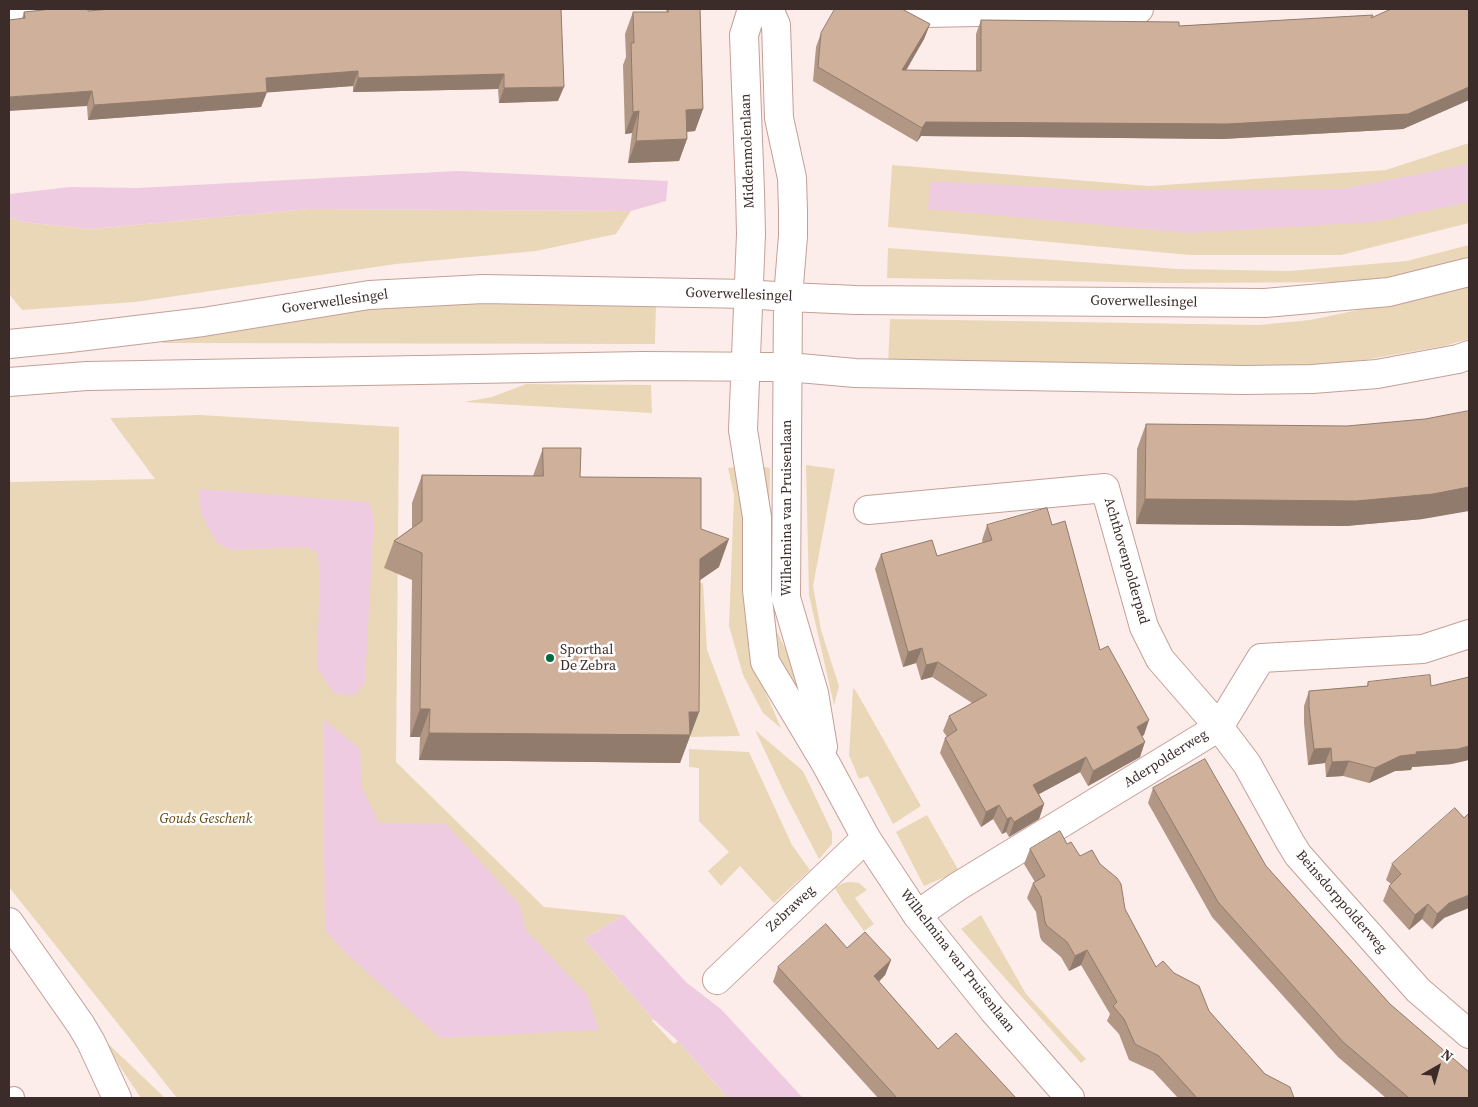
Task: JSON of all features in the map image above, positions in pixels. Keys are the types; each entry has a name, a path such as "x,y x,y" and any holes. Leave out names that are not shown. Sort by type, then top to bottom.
{"street":[{"path":"9,11 37,9"},
{"name":"Middenmolenlaan","path":"748,294 750,191 744,35 752,9"},
{"path":"769,9 776,25 779,118 792,178 793,236 788,297 788,367"},
{"path":"916,9 925,14 1139,9"},
{"name":"Goverwellesingel","path":"9,344 203,322 369,295 483,289 748,294 856,300 1265,303 1389,292 1469,272"},
{"name":"Wilhelmina van Pruisenlaan","path":"748,294 743,430 757,517 756,590 766,662 826,764 866,838 917,915 993,1010 1070,1098"},
{"path":"9,382 87,376 632,366 788,367 855,373 1234,380 1312,379 1377,374 1458,359 1469,355"},
{"name":"Wilhelmina van Pruisenlaan","path":"788,367 786,598 814,693 826,764"},
{"name":"Achthovenpolderpad","path":"868,510 1105,488 1144,627 1160,659 1218,727"},
{"name":"Aderpolderweg","path":"917,915 957,887 1218,727 1261,658 1423,648 1469,634"},
{"name":"Beinsdorppolderweg","path":"1218,727 1247,764 1298,855 1418,990 1469,1034"},
{"name":"Zebraweg","path":"717,980 866,838"},
{"path":"9,922 81,1025 117,1098"}],"green space":[{"path":"1469,143 1469,223 1341,255 1190,255 888,227 892,165 1149,186 1386,170"},
{"path":"309,209 631,211 616,234 536,251 396,264 135,302 22,310 9,294 9,217 23,222 91,229"},
{"path":"1469,245 1469,261 1421,275 1358,282 1173,283 887,278 888,248 1178,269 1290,271 1407,261"},
{"path":"1469,287 1469,339 1444,346 1330,366 888,366 890,319 1259,325 1310,320"},
{"path":"438,299 656,301 655,344 163,343 163,337"},
{"path":"526,384 651,385 652,413 464,402 492,397"},
{"name":"Gouds Geschenk","path":"200,415 399,427 396,762 544,907 624,915 584,939 653,1019 652,1021 674,1044 678,1041 728,1098 177,1098 9,887 9,482 155,479 110,418"},
{"path":"806,465 835,469 813,586 821,630 839,686 834,705 809,595"},
{"path":"742,466 747,628 757,673 781,728 763,713 743,675 729,626 734,495 728,468"},
{"path":"764,467 770,468 769,531 772,597 777,632 801,680 822,751 775,654 765,561"},
{"path":"693,583 703,583 707,650 740,736 691,737"},
{"path":"853,688 921,806 893,824 868,776 859,779 849,755"},
{"path":"755,730 803,771 832,832 832,844 819,859 785,794"},
{"path":"689,749 749,752 792,845 810,870 774,903 740,866 721,886 708,871 729,852 699,821 699,768 689,767"},
{"path":"927,815 959,871 924,886 896,832"},
{"path":"843,883 859,883 867,890 855,898 874,924 864,931 835,888"},
{"path":"981,915 1026,994 1086,1059 1081,1063 961,929"},
{"path":"99,1035 165,1098 141,1098"}],"shaded area":[{"path":"1469,164 1469,202 1374,222 1188,233 928,209 931,181 1099,190 1342,189"},
{"path":"457,171 668,181 666,201 631,211 309,209 91,229 23,222 9,217 9,194 70,187 138,188"},
{"path":"199,489 369,502 374,518 365,682 354,696 334,693 317,668 320,570 317,552 304,547 230,550 216,542 201,513"},
{"path":"323,719 360,749 362,788 379,823 446,824 519,904 526,930 587,995 599,1030 440,1038 348,955 325,931"},
{"path":"624,915 687,983 721,1009 803,1098 728,1098 678,1041 653,1019 584,939"}],"building":[{"path":"48,9 88,9 88,11 111,9 561,9 564,87 504,88 504,74 358,78 358,71 266,78 267,92 151,101 94,105 92,91 9,97 9,20 25,18 24,12"},
{"path":"668,9 700,9 703,109 686,110 687,139 636,141 639,111 633,112 631,43 634,43 633,12 668,12"},
{"path":"835,9 902,9 930,24 902,70 981,71 981,20 1179,22 1179,26 1373,15 1371,18 1391,9 1469,9 1469,87 1408,114 1227,124 926,122 922,128 818,67 821,33"},
{"path":"1469,411 1469,487 1433,494 1356,501 1145,499 1146,424 1347,426 1425,419"},
{"name":"Sporthal De Zebra","path":"543,448 581,448 580,477 701,478 701,529 729,539 700,559 699,712 689,712 690,735 429,733 430,709 420,709 422,553 394,541 422,521 422,475 543,476"},
{"path":"1047,508 1052,525 1065,521 1100,650 1108,646 1149,720 1137,727 1145,742 1093,771 1086,757 1033,785 1044,804 1014,822 1011,817 1007,819 999,805 986,812 945,738 957,730 949,716 987,695 938,662 926,665 922,648 908,652 881,554 932,540 937,556 992,540 987,525"},
{"path":"1430,675 1431,686 1469,677 1469,746 1458,749 1416,752 1417,754 1400,756 1375,768 1349,761 1332,762 1331,748 1314,749 1309,691 1368,686 1368,682"},
{"path":"1205,759 1266,866 1390,1004 1469,1072 1469,1098 1409,1098 1343,1042 1218,902 1153,788"},
{"path":"1455,808 1464,818 1469,813 1469,895 1449,903 1437,914 1428,904 1415,915 1389,886 1401,874 1392,864"},
{"path":"1060,831 1067,844 1071,842 1080,856 1092,850 1100,864 1117,878 1121,884 1125,909 1156,967 1163,961 1174,973 1199,986 1209,1011 1265,1074 1290,1087 1294,1098 1197,1098 1159,1056 1135,1044 1124,1019 1113,1006 1117,1002 1087,950 1075,956 1067,942 1047,926 1045,922 1041,897 1033,883 1045,876 1030,849"},
{"path":"826,924 847,948 865,932 891,960 874,976 938,1049 956,1033 1016,1098 897,1098 778,967"}],"place":[{"name":"Sporthal De Zebra","path":"550,658"}]}
